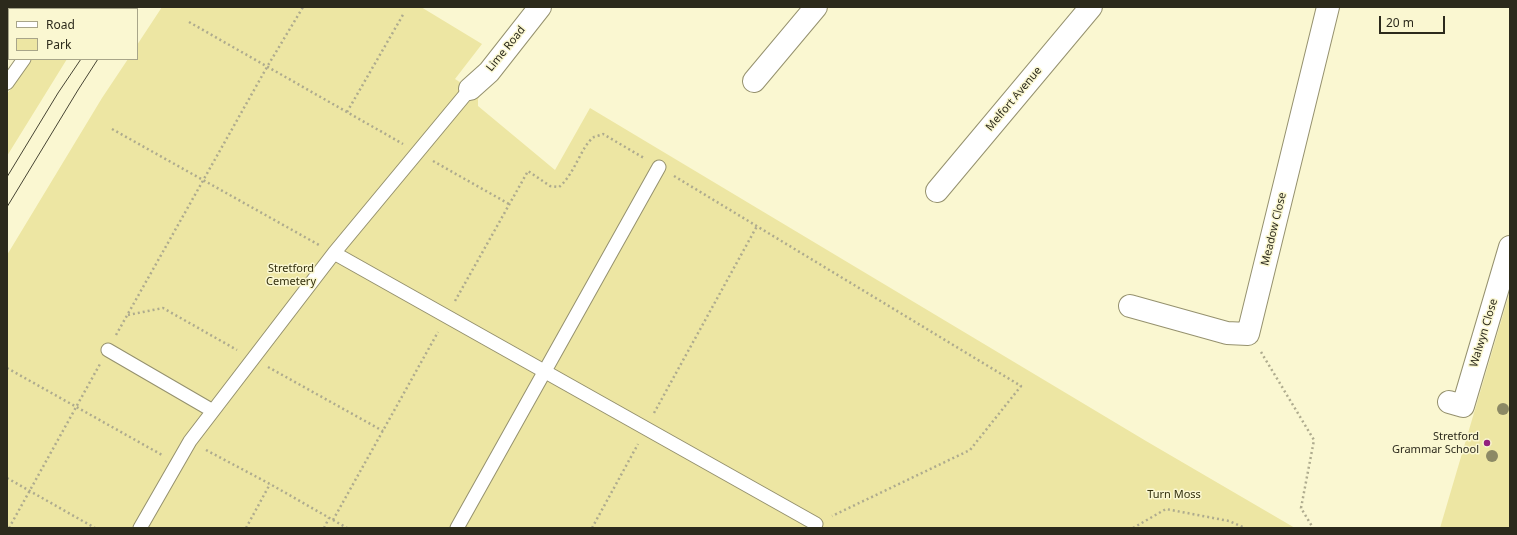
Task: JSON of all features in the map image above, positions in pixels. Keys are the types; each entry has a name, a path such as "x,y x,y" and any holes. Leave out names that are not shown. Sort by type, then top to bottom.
{"street":[{"name":"Lime Road","path":"470,89 489,72 540,7"},
{"path":"754,81 816,7"},
{"name":"Melfort Avenue","path":"937,191 1091,7"},
{"name":"Meadow Close","path":"1248,334 1328,7"},
{"name":"Walwyn Close","path":"1449,402 1463,406 1510,247"},
{"path":"1130,306 1227,333 1248,334"}],"lane":[{"path":"7,83 23,60"},
{"path":"140,528 190,441 334,254 470,89"},
{"path":"457,528 659,167"},
{"path":"334,254 816,524"},
{"path":"108,350 213,411"}],"path":[{"path":"9,528 267,67 303,7"},
{"path":"347,112 404,13"},
{"path":"189,22 510,204"},
{"path":"112,129 334,254"},
{"path":"333,520 528,171 550,186 559,187 565,182 588,144 594,137 604,134 1021,386 970,450 816,524"},
{"path":"592,528 757,226"},
{"path":"1248,334 1314,440 1301,508 1313,528"},
{"path":"7,368 177,464"},
{"path":"190,441 347,528"},
{"path":"7,478 95,528"},
{"path":"246,528 270,484"},
{"path":"1133,528 1166,509 1229,521 1245,528"},
{"path":"324,528 329,518"}],"green space":[{"path":"69,7 103,7 102,8 68,8"},
{"name":"Stretford Cemetery","path":"162,7 421,7 482,44 455,79 480,95 478,99 478,106 555,170 590,108 1146,441 1295,528 7,528 7,255 102,98 127,60 138,60 138,43"},
{"path":"31,60 66,60 7,156 7,94"},
{"name":"Stretford Grammar School","path":"1510,291 1510,528 1440,528"}],"shaded area":[{"path":"7,7 22,7 8,8 7,33"}],"tram line":[{"path":"7,177 58,93 80,60"},
{"path":"7,207 97,60"}],"place":[{"name":"Stretford Grammar School","path":"1487,443"}],"park label":[{"name":"Turn Moss","path":"1174,495"}]}
